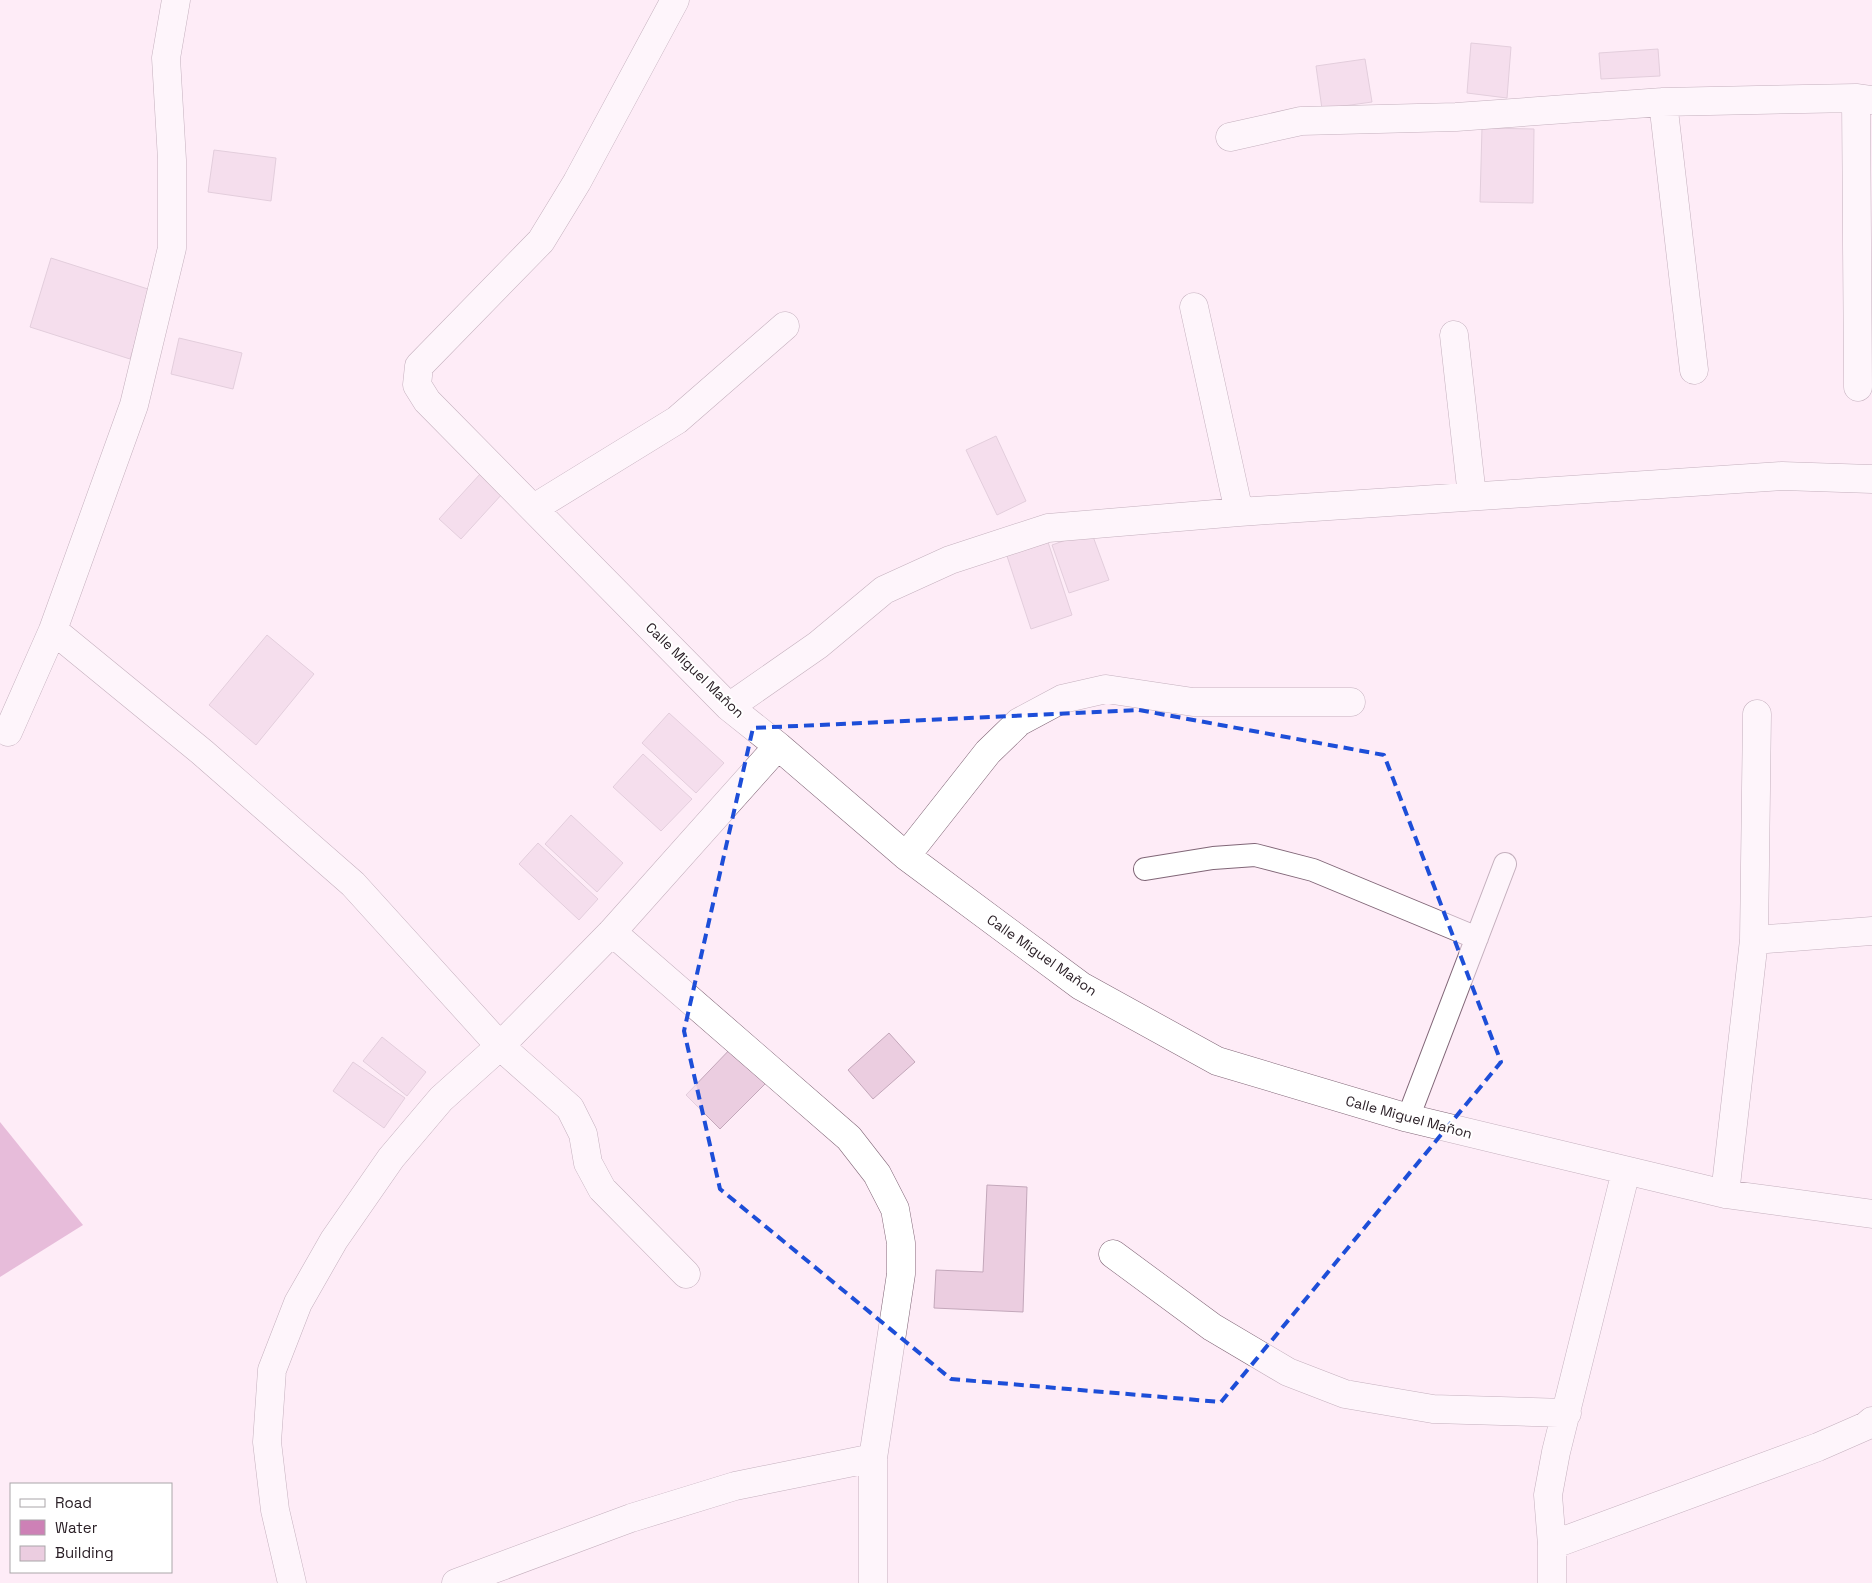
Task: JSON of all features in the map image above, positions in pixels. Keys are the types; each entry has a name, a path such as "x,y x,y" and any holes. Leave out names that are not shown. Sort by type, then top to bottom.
{"street":[{"path":"8,732 53,630 134,405 172,248 172,160 166,58 176,0"},
{"name":"Calle Miguel Mañon","path":"675,0 577,182 541,241 419,366 417,385 427,401 729,707 778,746 906,856 1081,986 1217,1061 1408,1118 1725,1194 1872,1214"},
{"path":"1230,137 1301,121 1456,117 1663,102 1864,99 1858,387"},
{"path":"1663,102 1694,370"},
{"path":"1194,307 1238,512"},
{"path":"534,508 677,420 785,326"},
{"path":"1454,334 1472,496"},
{"path":"729,707 818,645 884,590 950,560 1048,528 1238,512 1782,476 1872,479"},
{"path":"53,630 202,752 354,884 500,1046 570,1108 583,1134 588,1163 602,1189 686,1274"},
{"path":"906,856 988,752 1019,722 1062,699 1106,689 1193,702 1351,702"},
{"path":"1725,1194 1754,940 1757,714"},
{"path":"292,1583 275,1510 267,1442 272,1370 295,1312 334,1240 391,1158 441,1099 500,1046 612,932 778,746"},
{"path":"1754,940 1872,931"},
{"path":"612,932 849,1138 877,1174 896,1209 901,1243 901,1274 873,1458 873,1583"},
{"path":"1552,1583 1552,1545 1548,1495 1556,1452 1626,1171"},
{"path":"1113,1254 1212,1326 1288,1372 1345,1394 1433,1409 1567,1413"},
{"path":"1552,1545 1818,1448 1872,1422"},
{"path":"456,1583 631,1518 735,1486 873,1458"}],"lane":[{"path":"1145,869 1214,858 1255,856 1313,870 1477,938"},
{"path":"1408,1118 1505,864"}],"highlighted area":[{"path":"1139,710 1384,755 1501,1062 1221,1402 951,1379 720,1189 684,1031 753,728"}],"water":[{"path":"0,1122 83,1225 0,1277"}],"building":[{"path":"1471,43 1511,47 1507,98 1467,93"},
{"path":"1658,49 1660,76 1601,79 1599,53"},
{"path":"1365,59 1372,102 1322,109 1316,66"},
{"path":"1482,128 1534,129 1533,203 1480,202"},
{"path":"214,150 276,158 271,201 208,192"},
{"path":"51,258 151,290 130,359 30,327"},
{"path":"179,338 242,353 233,389 171,374"},
{"path":"996,436 1026,501 997,515 966,450"},
{"path":"481,473 503,493 461,539 439,519"},
{"path":"1091,531 1109,580 1069,593 1052,545"},
{"path":"1046,536 1072,615 1031,629 1005,550"},
{"path":"267,635 314,674 256,745 209,705"},
{"path":"669,713 724,763 696,793 642,743"},
{"path":"643,754 692,799 661,831 613,787"},
{"path":"571,815 623,863 597,892 545,844"},
{"path":"538,843 598,899 579,920 519,864"},
{"path":"889,1033 915,1062 873,1099 848,1070"},
{"path":"382,1037 426,1072 407,1096 363,1061"},
{"path":"735,1044 770,1079 720,1129 686,1095"},
{"path":"353,1062 405,1098 384,1128 333,1091"},
{"path":"987,1185 1027,1187 1023,1312 934,1308 936,1270 983,1272"}]}
